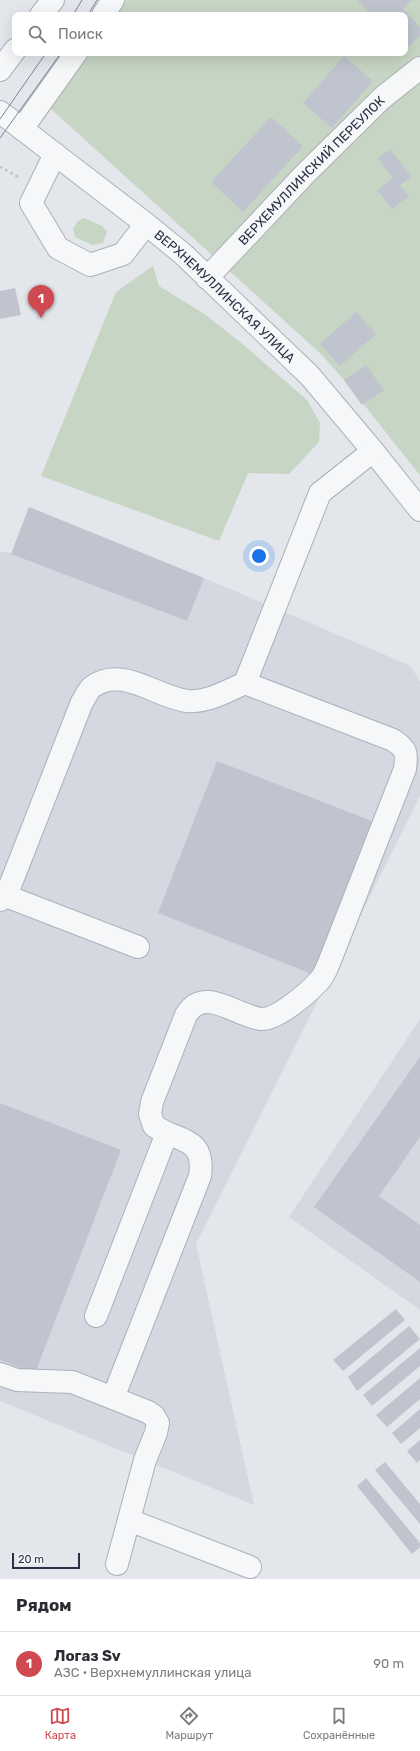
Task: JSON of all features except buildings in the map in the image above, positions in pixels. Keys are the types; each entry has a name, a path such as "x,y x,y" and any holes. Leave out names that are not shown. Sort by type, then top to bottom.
{"street":[{"path":"43,12 53,0"},
{"path":"105,12 114,0"},
{"path":"0,70 12,54"},
{"path":"22,129 74,56"},
{"name":"ВЕРХЕМУЛЛИНСКИЙ ПЕРЕУЛОК","path":"207,278 304,175 382,98 420,68"},
{"name":"ВЕРХНЕМУЛЛИНСКАЯ УЛИЦА","path":"0,112 183,254 310,376 420,510"},
{"path":"55,154 31,203 58,248 90,265 123,254 146,224"},
{"path":"245,683 320,493 373,451"},
{"path":"113,1398 200,1176 202,1161 198,1148 154,1126 150,1114 152,1102 186,1015 191,1006 201,1002 216,1003 261,1019 272,1018 282,1012 318,982 329,963 405,770 406,757 403,747 393,740 245,683 202,700 187,700 170,697 128,680 106,681 91,687 82,702 3,898 138,948"},
{"path":"96,1316 167,1133"},
{"path":"0,1374 17,1380 72,1382 148,1412 154,1416 158,1424 156,1433 145,1460 117,1564"},
{"path":"129,1520 250,1567"}],"shaded area":[{"path":"29,507 204,578 411,666 420,682 420,796 196,1244 254,1505 0,1401 0,552 12,553"},
{"path":"420,1019 420,1310 289,1217"}],"green space":[{"path":"126,0 420,0 420,475 359,398 321,354 51,109 88,56 408,56 408,12 118,12"},
{"path":"84,218 102,226 107,232 103,243 92,245 75,237 73,229 78,221"},
{"path":"153,266 159,286 206,315 240,342 307,400 320,423 319,442 289,474 248,473 219,541 41,476 116,292"}],"tram line":[{"path":"75,12 82,0"},
{"path":"90,12 97,0"},
{"path":"0,119 44,56"},
{"path":"0,138 59,56"}],"place":[{"name":"Логаз Sv","path":"41,318"}]}
